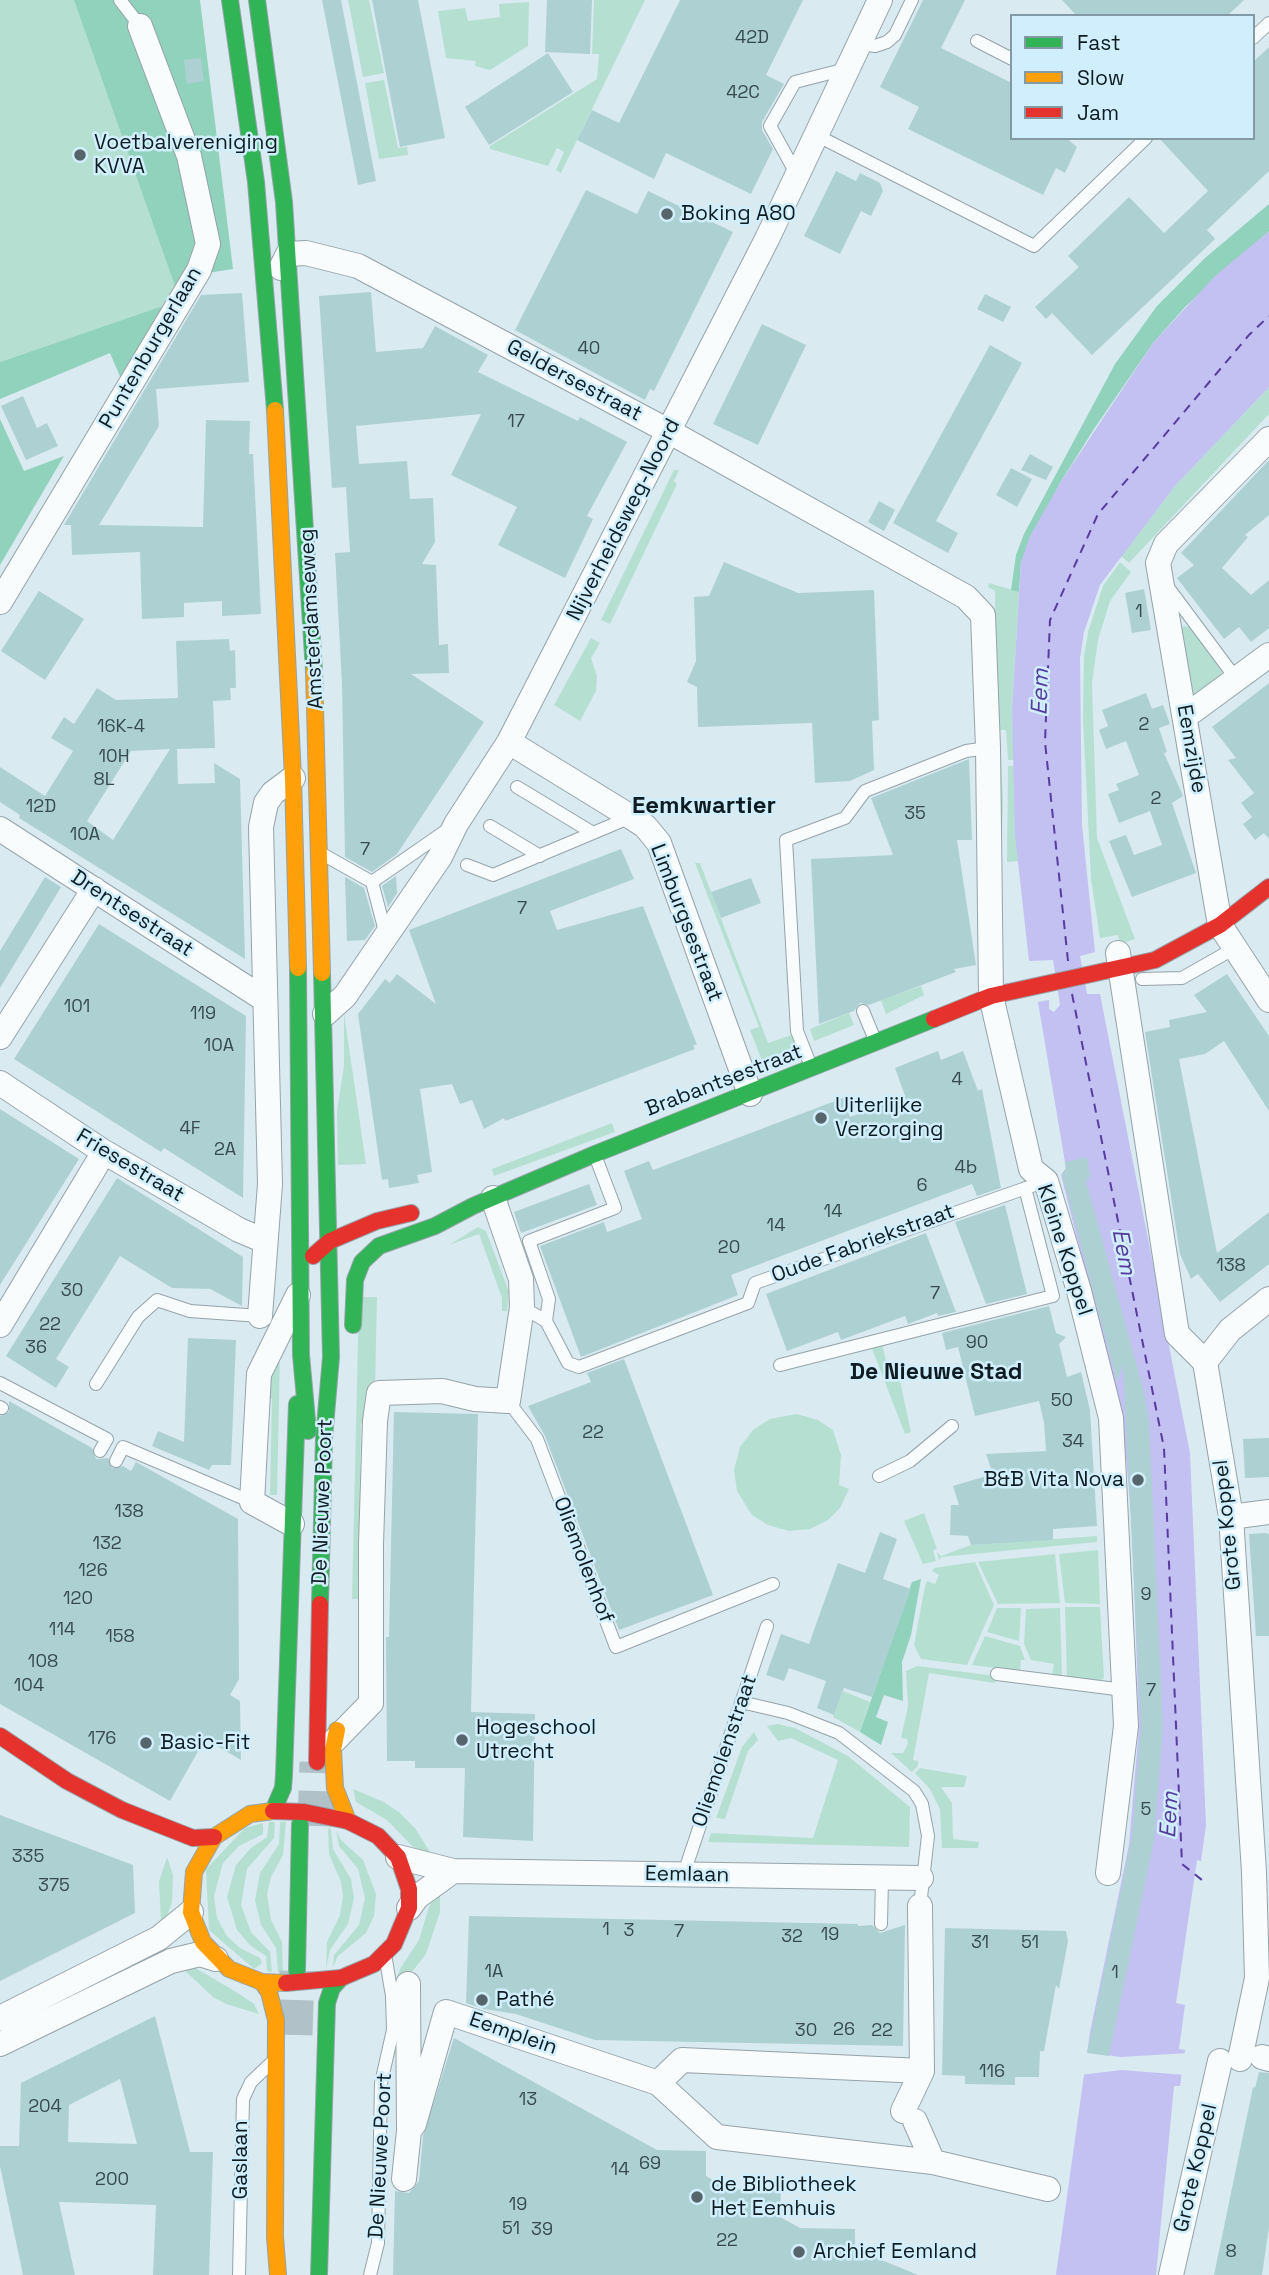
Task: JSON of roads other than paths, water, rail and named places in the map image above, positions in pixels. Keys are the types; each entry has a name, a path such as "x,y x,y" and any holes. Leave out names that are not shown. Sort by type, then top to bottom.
{"main road":[{"name":"Amsterdamseweg","path":"230,0 256,182 277,428 293,778 302,1278"},
{"name":"Amsterdamseweg","path":"257,0 288,254 312,606 330,1241"},
{"name":"Brabantsestraat","path":"352,1344 355,1280 362,1262 379,1246 435,1226 483,1202 595,1154 812,1070 991,996 1019,988 1120,980 1220,925 1269,887"},
{"path":"328,1182 343,1202"},
{"name":"Brabantsestraat","path":"302,1278 330,1241 377,1221 432,1208 483,1202"},
{"path":"359,1216 377,1221"},
{"name":"De Nieuwe Poort","path":"301,1355 308,1437 309,1761 324,1438 331,1357 330,1241"},
{"name":"De Nieuwe Poort","path":"272,1811 284,1788 293,1439 301,1355 302,1278"},
{"path":"331,1357 342,1425"},
{"path":"339,1710 335,1740 335,1788 348,1821"},
{"path":"0,1736 42,1765 122,1810 193,1838 214,1837"},
{"path":"0,1751 42,1765"},
{"path":"122,1810 134,1825 165,1845"},
{"path":"319,2275 327,2003 332,1989 344,1985 386,1954 401,1933 409,1908 409,1889 398,1857 378,1836 348,1821 312,1813 272,1811 250,1814 234,1821 214,1837 194,1872 191,1912 203,1942 216,1959 243,1976 262,1982 344,1985"},
{"path":"304,1971 308,1825"},
{"path":"181,1859 194,1872"},
{"path":"262,1982 275,2012 278,2096 275,2236 278,2275"},
{"path":"308,2275 311,2034"},
{"path":"288,2275 292,2170"}],"street":[{"name":"Nijverheidsweg-Noord","path":"325,1014 345,996 440,857 456,824 509,742 662,427 797,175 880,0"},
{"name":"Puntenburgerlaan","path":"0,602 199,270 208,244 189,156 140,26"},
{"path":"266,296 288,254"},
{"name":"Geldersestraat","path":"288,254 320,254 358,266 662,427 966,597"},
{"name":"Eemzijde","path":"1220,925 1186,716 1158,574 1159,554 1269,439"},
{"name":"Kleine Koppel","path":"966,597 983,615 988,748 991,996 1035,1184 1079,1291 1111,1418 1126,1726 1108,1873"},
{"path":"1186,716 1269,655"},
{"name":"Limburgsestraat","path":"509,742 645,826 659,843 750,1094"},
{"name":"Amsterdamseweg","path":"260,1316 271,1184 261,827 266,803 273,793 293,778"},
{"name":"Drentsestraat","path":"0,829 264,999"},
{"path":"0,1037 94,889"},
{"name":"Amsterdamseweg","path":"262,918 299,1001"},
{"path":"1220,925 1269,1000"},
{"path":"1120,980 1177,1334 1205,1362 1230,1330 1269,1299"},
{"name":"Friesestraat","path":"0,1083 104,1152 239,1230 265,1241"},
{"path":"0,1325 104,1152"},
{"path":"335,1740 371,1703 371,1544 375,1421 379,1393 442,1391 475,1399 508,1401 522,1307 521,1279 483,1202"},
{"path":"292,1524 252,1502 260,1374 302,1278"},
{"name":"Grote Koppel","path":"1171,2275 1247,2059 1257,1978 1254,1872 1231,1517 1205,1362"},
{"path":"1231,1517 1269,1512"},
{"name":"Eemlaan","path":"398,1857 453,1871 474,1869 882,1879 924,1868"},
{"path":"409,1908 417,1897 453,1871"},
{"path":"920,1906 922,2071 909,2116 933,2162"},
{"path":"0,2018 159,1938 191,1912"},
{"path":"0,2044 171,1961 200,1954 216,1959"},
{"name":"Eemplein","path":"404,2179 409,2131 408,1984 435,2004"},
{"name":"Eemplein","path":"409,2131 414,2124 438,2031 446,2012 658,2083 717,2137 933,2162 1048,2189"},
{"path":"658,2083 682,2060 922,2071"}],"lane":[{"name":"Puntenburgerlaan","path":"120,0 140,26"},
{"path":"859,43 875,46 887,42 895,35 912,0"},
{"path":"1255,36 1269,23"},
{"path":"977,41 1010,58"},
{"path":"797,175 770,127 795,82 846,69"},
{"path":"816,135 1034,246 1144,140"},
{"path":"1158,574 1237,680"},
{"path":"812,1070 797,1031 786,840 845,818 864,791 965,751 988,748"},
{"path":"517,788 593,833"},
{"path":"467,865 493,875 631,817"},
{"path":"372,882 456,824"},
{"path":"490,826 540,856"},
{"path":"320,853 372,882 386,935"},
{"path":"1120,980 1182,978 1235,948"},
{"path":"863,1012 876,1044"},
{"path":"522,1307 546,1321 550,1299 529,1241 615,1208 595,1154"},
{"path":"780,1364 1053,1296 1035,1184"},
{"name":"Oude Fabriekstraat","path":"546,1321 568,1363 579,1367 748,1303 755,1283 1035,1184"},
{"path":"96,1384 138,1317 157,1300 190,1311 260,1316"},
{"path":"0,1383 107,1439 100,1451"},
{"name":"Oliemolenhof","path":"508,1401 537,1439 616,1647 773,1584"},
{"path":"878,1476 910,1461 951,1426"},
{"path":"116,1461 123,1447 252,1502"},
{"name":"De Nieuwe Poort","path":"275,1631 289,1596"},
{"name":"Oliemolenstraat","path":"683,1875 767,1626"},
{"path":"997,1674 1124,1690"},
{"path":"741,1702 788,1713 839,1733 905,1782 918,1797 925,1815 920,1906"},
{"path":"250,1814 263,1795"},
{"path":"881,1924 882,1879"},
{"name":"De Nieuwe Poort","path":"370,2275 378,2242 381,2082 393,2030 386,1954"},
{"name":"Gaslaan","path":"239,2275 243,2099 251,2082 276,2058"},
{"path":"261,2235 263,2160 278,2096"},
{"path":"327,2275 333,2250"}],"water":[{"name":"Eem","path":"1269,231 1269,387 1175,486 1100,585 1084,632 1080,658 1082,825 1095,952 1080,956 1087,994 1100,994 1190,1453 1206,1825 1201,1861 1197,1860 1176,2003 1185,2005 1179,2049 1185,2050 1180,2086 1174,2086 1156,2275 1056,2275 1090,2032 1129,1845 1139,1727 1132,1523 1122,1415 1061,1175 1066,1168 1038,1002 1049,1000 1049,1009 1054,1012 1060,1005 1053,960 1029,961 1015,835 1012,709 1021,562 1030,536 1060,483 1153,343 1215,276"}],"tunnel":[{"path":"315,1826 317,1762"},
{"path":"295,2035 297,1971"}],"place":[{"name":"Voetbalvereniging KVVA","path":"80,155"},
{"name":"Boking A80","path":"667,214"},
{"name":"Uiterlijke Verzorging","path":"821,1118"},
{"name":"B&B Vita Nova","path":"1138,1480"},
{"name":"Hogeschool Utrecht","path":"462,1740"},
{"name":"Basic-Fit","path":"146,1743"},
{"name":"Pathé","path":"482,2000"},
{"name":"de Bibliotheek Het Eemhuis","path":"697,2197"},
{"name":"Archief Eemland","path":"799,2252"}],"district":[{"name":"Eemkwartier","path":"704,806"},
{"name":"De Nieuwe Stad","path":"936,1373"}]}
